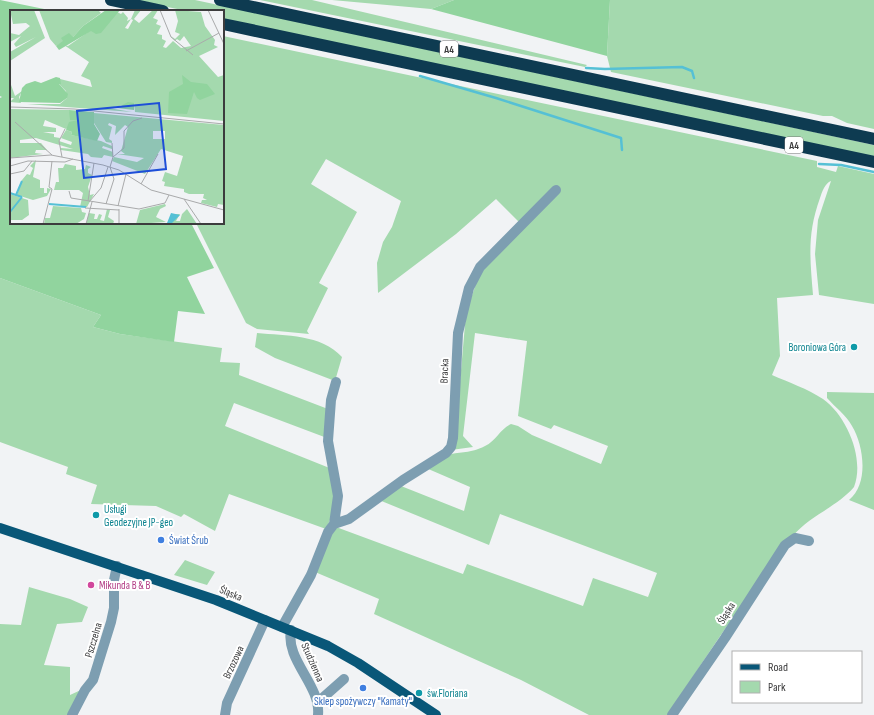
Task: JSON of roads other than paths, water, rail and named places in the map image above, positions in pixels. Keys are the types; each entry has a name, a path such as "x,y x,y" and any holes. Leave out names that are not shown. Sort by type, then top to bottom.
{"highway":[{"path":"111,0 158,10"},
{"name":"A4","path":"220,0 874,139"},
{"name":"A4","path":"224,24 874,162"}],"main road":[{"name":"Śląska","path":"0,528 216,600 287,628 341,652 436,715"}],"street":[{"name":"Bracka","path":"334,524 350,519 403,480 446,453 451,447 453,438 458,333 469,288 480,266 556,190"},
{"path":"287,628 311,575 328,532 334,524 338,496 328,441 331,400 336,382"},
{"name":"Śląska","path":"672,715 725,638 785,545 795,538 809,541"},
{"name":"Pszczelna","path":"72,715 85,690 93,680 111,622 114,608 114,580 117,566"},
{"name":"Brzozowa","path":"225,715 227,703 265,620"},
{"name":"Studzienna","path":"287,628 294,652 318,702 318,715"},
{"name":"Studzienna","path":"318,702 344,679"}],"waterway":[{"path":"586,68 682,67 692,71 694,78"},
{"path":"420,76 496,98 621,138 622,150"},
{"path":"819,164 841,165 874,172"}],"place":[{"name":"Boroniowa Góra","path":"854,347"},
{"name":"Usługi Geodezyjne JP-geo","path":"96,515"},
{"name":"Świat Śrub","path":"161,540"},
{"name":"Mikunda B & B","path":"91,585"},
{"name":"Sklep spożywczy \"Kamaty\"","path":"363,688"},
{"name":"św.Floriana","path":"419,693"}]}
